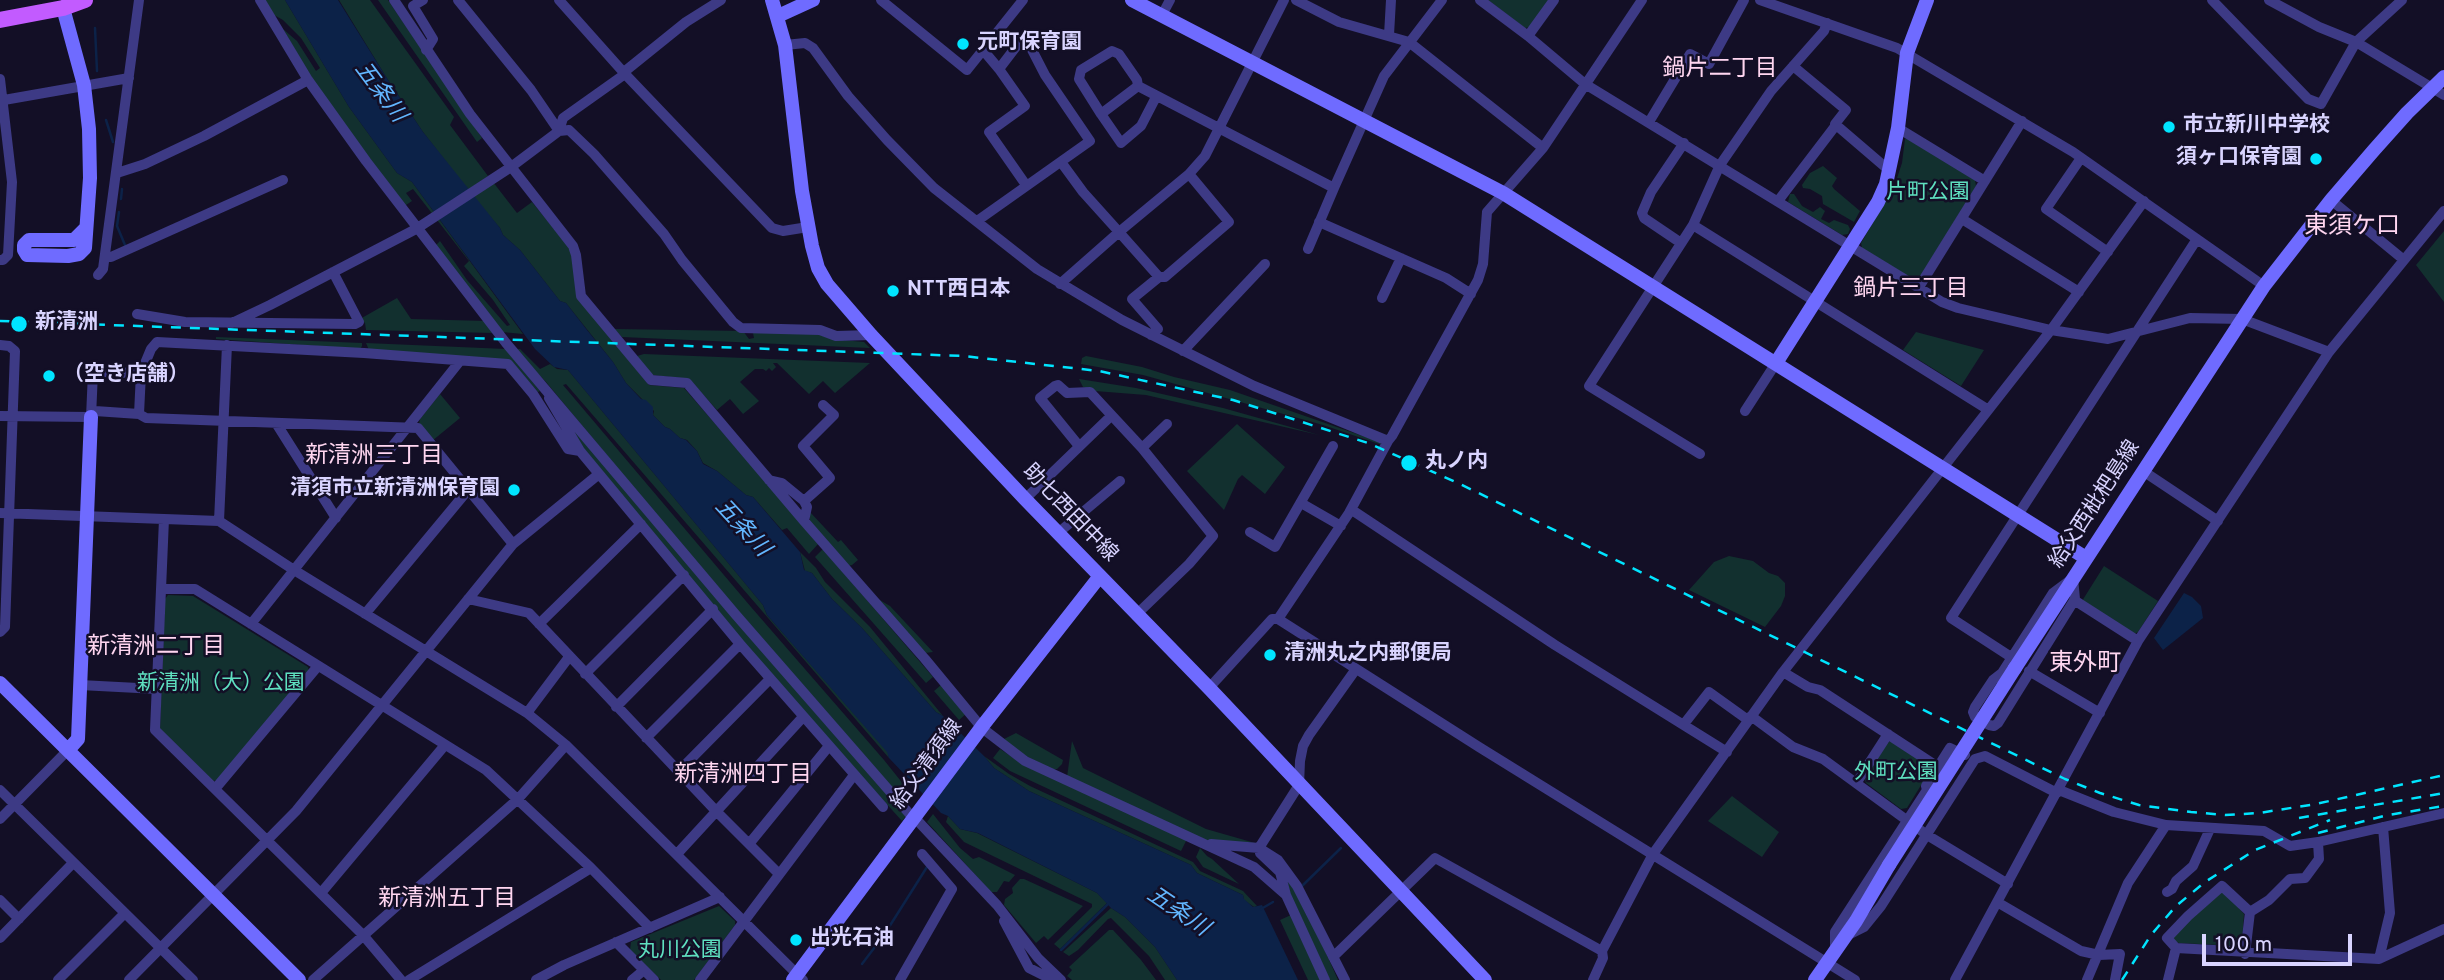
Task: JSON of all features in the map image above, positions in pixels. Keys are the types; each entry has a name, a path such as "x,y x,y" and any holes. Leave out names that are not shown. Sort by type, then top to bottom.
{"main road":[{"path":"0,20 63,8 85,0"},
{"name":"助七西田中線","path":"772,0 785,45 808,227 818,268 827,284 870,335 1025,499 1209,688 1485,980"},
{"path":"778,16 813,0"},
{"path":"1132,0 1503,193 2086,558"},
{"path":"1776,363 1878,202 1891,169 1907,53 1927,0"},
{"path":"63,8 84,85 89,129 90,166 86,228"},
{"name":"給父西枇杷島線","path":"1815,980 1846,936 2073,578 2264,286 2332,200 2437,92 2444,77"},
{"path":"69,749 78,739 91,417"},
{"name":"給父清須線","path":"798,978 980,730 1100,576"},
{"path":"0,683 299,980"}],"street":[{"path":"98,275 103,269 105,257 139,0"},
{"path":"260,0 308,80 506,344 736,615 997,905 1038,958 1061,980"},
{"path":"394,0 508,169 573,246 581,296 651,380 687,383 925,659 980,730 1025,761 1254,867 1286,895"},
{"path":"423,0 413,6 433,39 426,50"},
{"path":"458,0 531,90 559,131"},
{"path":"559,0 772,228 783,231 808,227"},
{"path":"230,324 419,227 508,169 559,131 563,118 625,73 686,22 721,0"},
{"path":"881,0 967,70 1023,0"},
{"path":"1162,15 1170,0"},
{"path":"1060,284 1189,174 1205,156 1284,0"},
{"path":"1297,0 1339,22 1409,42 1543,148"},
{"path":"1390,35 1391,0"},
{"path":"1308,249 1384,76 1442,0"},
{"path":"1480,0 1585,84 1942,302 2051,330 2108,338 2190,318 2242,319 2329,352"},
{"path":"1528,36 1554,0"},
{"path":"1278,619 1352,510 1471,294 1483,264 1487,212 1543,148 1642,0"},
{"path":"1649,122 1690,54 1709,64 1744,0"},
{"path":"1760,0 1907,53 2081,158 2264,286"},
{"path":"2269,0 2319,27 2356,42 2437,92"},
{"path":"2219,3 2308,99 2321,104 2356,42 2402,0"},
{"path":"1700,454 1589,387 1693,225 1720,165 1771,91 1824,31 1827,23"},
{"path":"977,221 1090,141 1045,75 1029,44 1022,39 999,69"},
{"path":"785,45 805,43 813,48 848,96 887,141 934,188 1019,256 1060,284 1151,335 1264,391 1388,441"},
{"path":"984,50 1025,106 989,132 1026,185"},
{"path":"1156,97 1141,126 1121,144 1079,79 1081,70 1112,51 1119,54 1137,80 1138,86 1334,188"},
{"path":"1778,201 1846,110 1793,66"},
{"path":"4,100 129,78"},
{"path":"0,79 12,182 8,255 0,260"},
{"path":"117,173 145,164 204,136 308,80"},
{"path":"1101,114 1138,86"},
{"path":"1919,287 2022,121"},
{"path":"1836,125 1891,169"},
{"path":"1898,128 1985,181"},
{"path":"559,131 569,131 594,154 664,234 733,322 741,328 820,330 836,336 870,335"},
{"path":"1681,243 1644,218 1642,213 1651,192 1684,143"},
{"path":"2081,158 2046,209 2108,252"},
{"path":"1061,162 1083,192 1159,277"},
{"path":"1151,335 1158,329 1132,299 1159,277 1165,277 1229,222 1189,174"},
{"path":"105,257 111,257 283,180"},
{"path":"2332,200 2404,260"},
{"path":"1594,980 1603,958 1602,951 1653,854 1783,672 2051,330 2144,201"},
{"path":"1955,980 2138,640 2329,352 2444,211"},
{"path":"1962,219 2079,292"},
{"path":"1319,222 1446,278 1471,294"},
{"path":"1693,225 1987,409"},
{"path":"2099,713 2019,666 1951,618 2197,239"},
{"path":"1382,298 1401,258"},
{"path":"1183,351 1265,264"},
{"path":"137,314 185,322 230,324 359,322 333,272"},
{"path":"139,414 141,373 151,349 157,342 508,364 534,394 568,449 580,451"},
{"path":"0,345 9,345 15,351 5,513 5,627 0,632"},
{"path":"219,521 227,345"},
{"path":"251,624 460,361"},
{"path":"1745,411 1776,363"},
{"path":"91,417 93,372 141,373"},
{"path":"1079,446 1040,398 1058,385 1067,393 1090,392 1142,448 1213,536 1189,564 1137,614"},
{"path":"547,390 551,404 580,451 740,644 883,807"},
{"path":"804,501 830,478 803,446 834,415 823,405"},
{"path":"91,417 95,411 139,414 146,418 418,428 513,544"},
{"path":"0,416 91,417"},
{"path":"1025,499 1111,416"},
{"path":"276,422 335,518"},
{"path":"1142,448 1167,424"},
{"path":"1250,532 1275,547 1333,446"},
{"path":"2143,471 2218,521"},
{"path":"129,980 296,811 513,544 599,474"},
{"path":"769,480 782,483 804,501 807,507 804,521"},
{"path":"1058,533 1119,481"},
{"path":"365,614 468,490"},
{"path":"1301,503 1341,526"},
{"path":"1352,510 1555,645 1727,752"},
{"path":"5,513 219,521 527,713 566,746 677,854 798,978"},
{"path":"164,519 156,730 363,935 401,980"},
{"path":"539,624 641,524"},
{"path":"585,674 684,575"},
{"path":"2019,666 1993,680 1975,707 1975,717 1989,725 1998,723 2019,666 2074,600 2073,578"},
{"path":"161,589 195,589 486,770 592,868 650,928"},
{"path":"468,599 529,613 678,772 779,874"},
{"path":"2074,600 2138,640"},
{"path":"616,707 713,609"},
{"path":"1209,688 1272,619 1278,619 1653,854 1831,957 1855,980"},
{"path":"646,738 740,644"},
{"path":"527,713 569,657"},
{"path":"215,789 318,666"},
{"path":"1325,980 1286,895 1280,872 1260,853 1259,848 1299,785 1303,746 1356,668"},
{"path":"1783,672 1820,691 1938,767"},
{"path":"678,772 770,679"},
{"path":"80,685 157,689"},
{"path":"1684,724 1709,692 1793,747 1824,759 1927,835 2008,884"},
{"path":"677,854 803,717"},
{"path":"1857,782 1888,734"},
{"path":"321,893 444,744"},
{"path":"313,980 518,799 566,746"},
{"path":"749,844 829,746"},
{"path":"1831,957 1835,932 1927,790 1926,786 1950,748 1975,759 1985,756 2058,791 2114,812 2166,825 2264,831 2290,846 2444,813"},
{"path":"0,819 69,749"},
{"path":"1846,936 1864,926 1881,906 1975,759"},
{"path":"700,980 854,775"},
{"path":"0,790 193,980"},
{"path":"2087,980 2128,883 2166,825"},
{"path":"2379,959 2389,913 2383,827"},
{"path":"2167,892 2193,866 2210,829"},
{"path":"2250,912 2269,900 2290,879 2305,878 2319,859 2318,842"},
{"path":"1204,844 1259,848 1278,860 1297,886 1344,980"},
{"path":"900,980 952,889 922,854"},
{"path":"1333,957 1435,858 1602,951"},
{"path":"0,938 74,863"},
{"path":"409,980 592,868"},
{"path":"2250,912 2222,886 2167,938 2176,948 2245,954 2379,959 2444,929"},
{"path":"536,980 564,965 720,897"},
{"path":"0,900 19,919"},
{"path":"1997,902 2081,951 2099,955 2120,954 2115,980"},
{"path":"997,905 1029,968 1029,980"},
{"path":"2245,954 2250,912"},
{"path":"58,980 125,913"},
{"path":"616,942 654,980"},
{"path":"2168,980 2176,948"},
{"path":"1029,968 1053,980"},
{"path":"632,980 644,970"}],"green space":[{"path":"265,0 285,0 349,107 397,173 412,182 523,334 502,332 434,247 440,241 467,280 507,326 510,325 464,266 469,261 413,189 406,193 412,201 403,207 313,81 283,29 297,41 316,71 320,68 301,38 274,15"},
{"path":"339,0 370,0 454,117 450,125 488,176 468,190 423,132"},
{"path":"378,0 388,0 482,138 477,142"},
{"path":"1488,0 1550,0 1530,27 1525,28"},
{"name":"片町公園","path":"1908,138 1975,180 1976,186 1919,279 1914,280 1862,248 1861,243 1894,187 1902,163 1905,139"},
{"path":"1823,166 1837,178 1832,186 1834,189 1860,211 1854,222 1823,204 1822,196 1803,188 1802,185 1810,173"},
{"path":"493,182 517,213 532,202 572,251 577,297 649,385 684,388 819,543 809,554 787,528 782,530 753,497 746,495 703,463 687,440 665,427 653,415 654,411 626,383 613,362 566,303 560,301 473,197"},
{"path":"1790,194 1794,194 1802,206 1813,212 1820,207 1825,211 1821,219 1829,223 1834,220 1848,225 1848,234 1842,235 1788,202"},
{"path":"2444,231 2444,302 2416,265"},
{"path":"397,298 411,319 486,321 494,333 366,330 365,323 360,319"},
{"path":"614,329 743,331 749,339 754,338 753,333 812,332 832,339 864,342 870,348 622,337"},
{"path":"1916,332 1984,350 1961,386 1903,350"},
{"path":"216,337 362,343 362,346 360,349"},
{"path":"366,343 506,349 540,391 538,392 511,361 369,350"},
{"path":"514,349 520,349 540,369 550,364 557,369 568,370 763,605 767,615 888,752 889,758 566,384 563,385 884,760 904,785 895,793 736,611 546,382"},
{"path":"644,354 870,363 835,393 823,381 809,394 777,363 773,363 776,367 772,371 769,368 766,371 755,369 740,382 759,401 743,414 730,399 717,410 689,379 652,375 637,356"},
{"path":"1086,356 1142,367 1230,390 1380,442 1382,445 1323,425 1143,375 1081,364 1082,358"},
{"path":"1079,379 1136,388 1223,408 1319,435 1146,395 1095,391 1083,387"},
{"path":"440,394 460,418 432,441 419,424"},
{"path":"557,408 906,816 902,821 726,621 580,444"},
{"path":"1237,424 1285,467 1265,494 1242,475 1224,510 1187,471"},
{"path":"810,512 838,542 841,540 858,560 848,566 810,522"},
{"path":"823,549 933,677 926,683 815,557"},
{"path":"800,552 825,582 870,627 943,716 936,712 862,628 832,599 812,573 805,571"},
{"path":"1729,556 1753,561 1785,583 1785,596 1781,606 1765,627 1689,590 1714,562"},
{"path":"2104,566 2158,601 2134,634 2082,601"},
{"name":"新清洲（大）公園","path":"168,595 193,596 308,667 309,671 218,780 213,781 160,729 165,599"},
{"path":"878,599 890,606 933,652 925,653"},
{"path":"941,685 966,714 959,720 934,691"},
{"path":"1016,733 1063,760 1062,764 1052,770 1015,750 1004,739"},
{"path":"1072,741 1083,768 1206,829 1255,843 1206,841 1067,777"},
{"name":"外町公園","path":"1891,741 1929,765 1931,769 1907,808 1901,809 1866,783 1864,777"},
{"path":"1000,749 1026,766 1187,839 1181,851 1010,771 993,758"},
{"path":"984,756 1030,786 1193,862 1200,871 1243,891 1257,906 1254,907 1244,900 1243,895 1197,873 1191,865 1029,791 994,768"},
{"path":"1732,796 1779,832 1762,857 1708,821"},
{"path":"933,814 960,848 973,859 979,857 1015,875 1009,882 1004,881 997,892 991,892 927,822"},
{"path":"948,816 960,829 977,833 1097,893 1107,903 1060,949 1054,944 1092,904 964,842 946,822"},
{"path":"1200,848 1239,884 1203,867 1196,857"},
{"path":"1285,873 1302,899 1338,980 1330,980 1292,900"},
{"path":"1020,879 1083,906 1048,940 1044,936 1036,943 1004,905 1005,899 1013,893 1012,888"},
{"path":"2220,892 2224,892 2244,914 2242,942 2238,946 2179,943 2172,940 2173,935"},
{"name":"丸川公園","path":"719,906 735,921 735,925 694,980 661,980 630,950 631,942"},
{"path":"1111,908 1125,917 1155,947 1177,980 1165,980 1149,956 1111,918 1078,950 1069,956 1063,952"},
{"path":"1291,915 1321,980 1308,980 1280,920"},
{"path":"1109,930 1113,930 1156,980 1072,980 1067,976 1072,970 1069,967"}],"water":[{"name":"五条川","path":"285,0 338,0 423,132 503,235 520,250 560,301 566,303 613,362 626,383 653,407 653,415 665,427 686,440 697,451 703,464 717,471 746,495 753,497 800,552 804,570 812,573 832,599 862,628 936,712 994,768 1029,791 1191,865 1197,873 1243,895 1253,907 1262,905 1298,980 1177,980 1155,947 1097,893 978,833 960,829 948,816 941,813 889,758 887,752 767,615 763,605 568,370 554,367 535,349 412,182 397,173 349,107"},
{"path":"2184,593 2201,606 2203,618 2163,650 2154,638"}],"waterway":[{"path":"95,28 97,71"},
{"path":"106,120 113,142"},
{"path":"121,199 122,189"},
{"path":"119,212 117,226 125,245"},
{"path":"1302,886 1341,848"},
{"path":"862,964 884,935 927,867"},
{"path":"1261,909 1273,902"},
{"path":"1061,950 1109,903"}],"railway":[{"path":"0,321 963,356 1099,371 1233,400 1368,443 1460,484 2065,779 2139,805 2225,815 2259,813 2316,804 2444,775"},
{"path":"2299,818 2444,793"},
{"path":"2318,833 2388,815 2444,806"},
{"path":"2122,980 2151,935 2176,906 2205,882 2255,850 2330,820"}],"place":[{"name":"元町保育園","path":"963,44"},
{"name":"市立新川中学校","path":"2169,127"},
{"name":"須ヶ口保育園","path":"2316,159"},
{"name":"NTT西日本","path":"893,291"},
{"name":"新清洲","path":"19,324"},
{"name":"（空き店舗）","path":"49,376"},
{"name":"丸ノ内","path":"1409,463"},
{"name":"清須市立新清洲保育園","path":"514,490"},
{"name":"清洲丸之内郵便局","path":"1270,655"},
{"name":"出光石油","path":"796,940"}],"district":[{"name":"鍋片二丁目","path":"1720,70"},
{"name":"東須ケ口","path":"2352,228"},
{"name":"鍋片三丁目","path":"1911,290"},
{"name":"新清洲三丁目","path":"374,457"},
{"name":"新清洲二丁目","path":"156,648"},
{"name":"東外町","path":"2085,665"},
{"name":"新清洲四丁目","path":"743,776"},
{"name":"新清洲五丁目","path":"447,900"}]}
